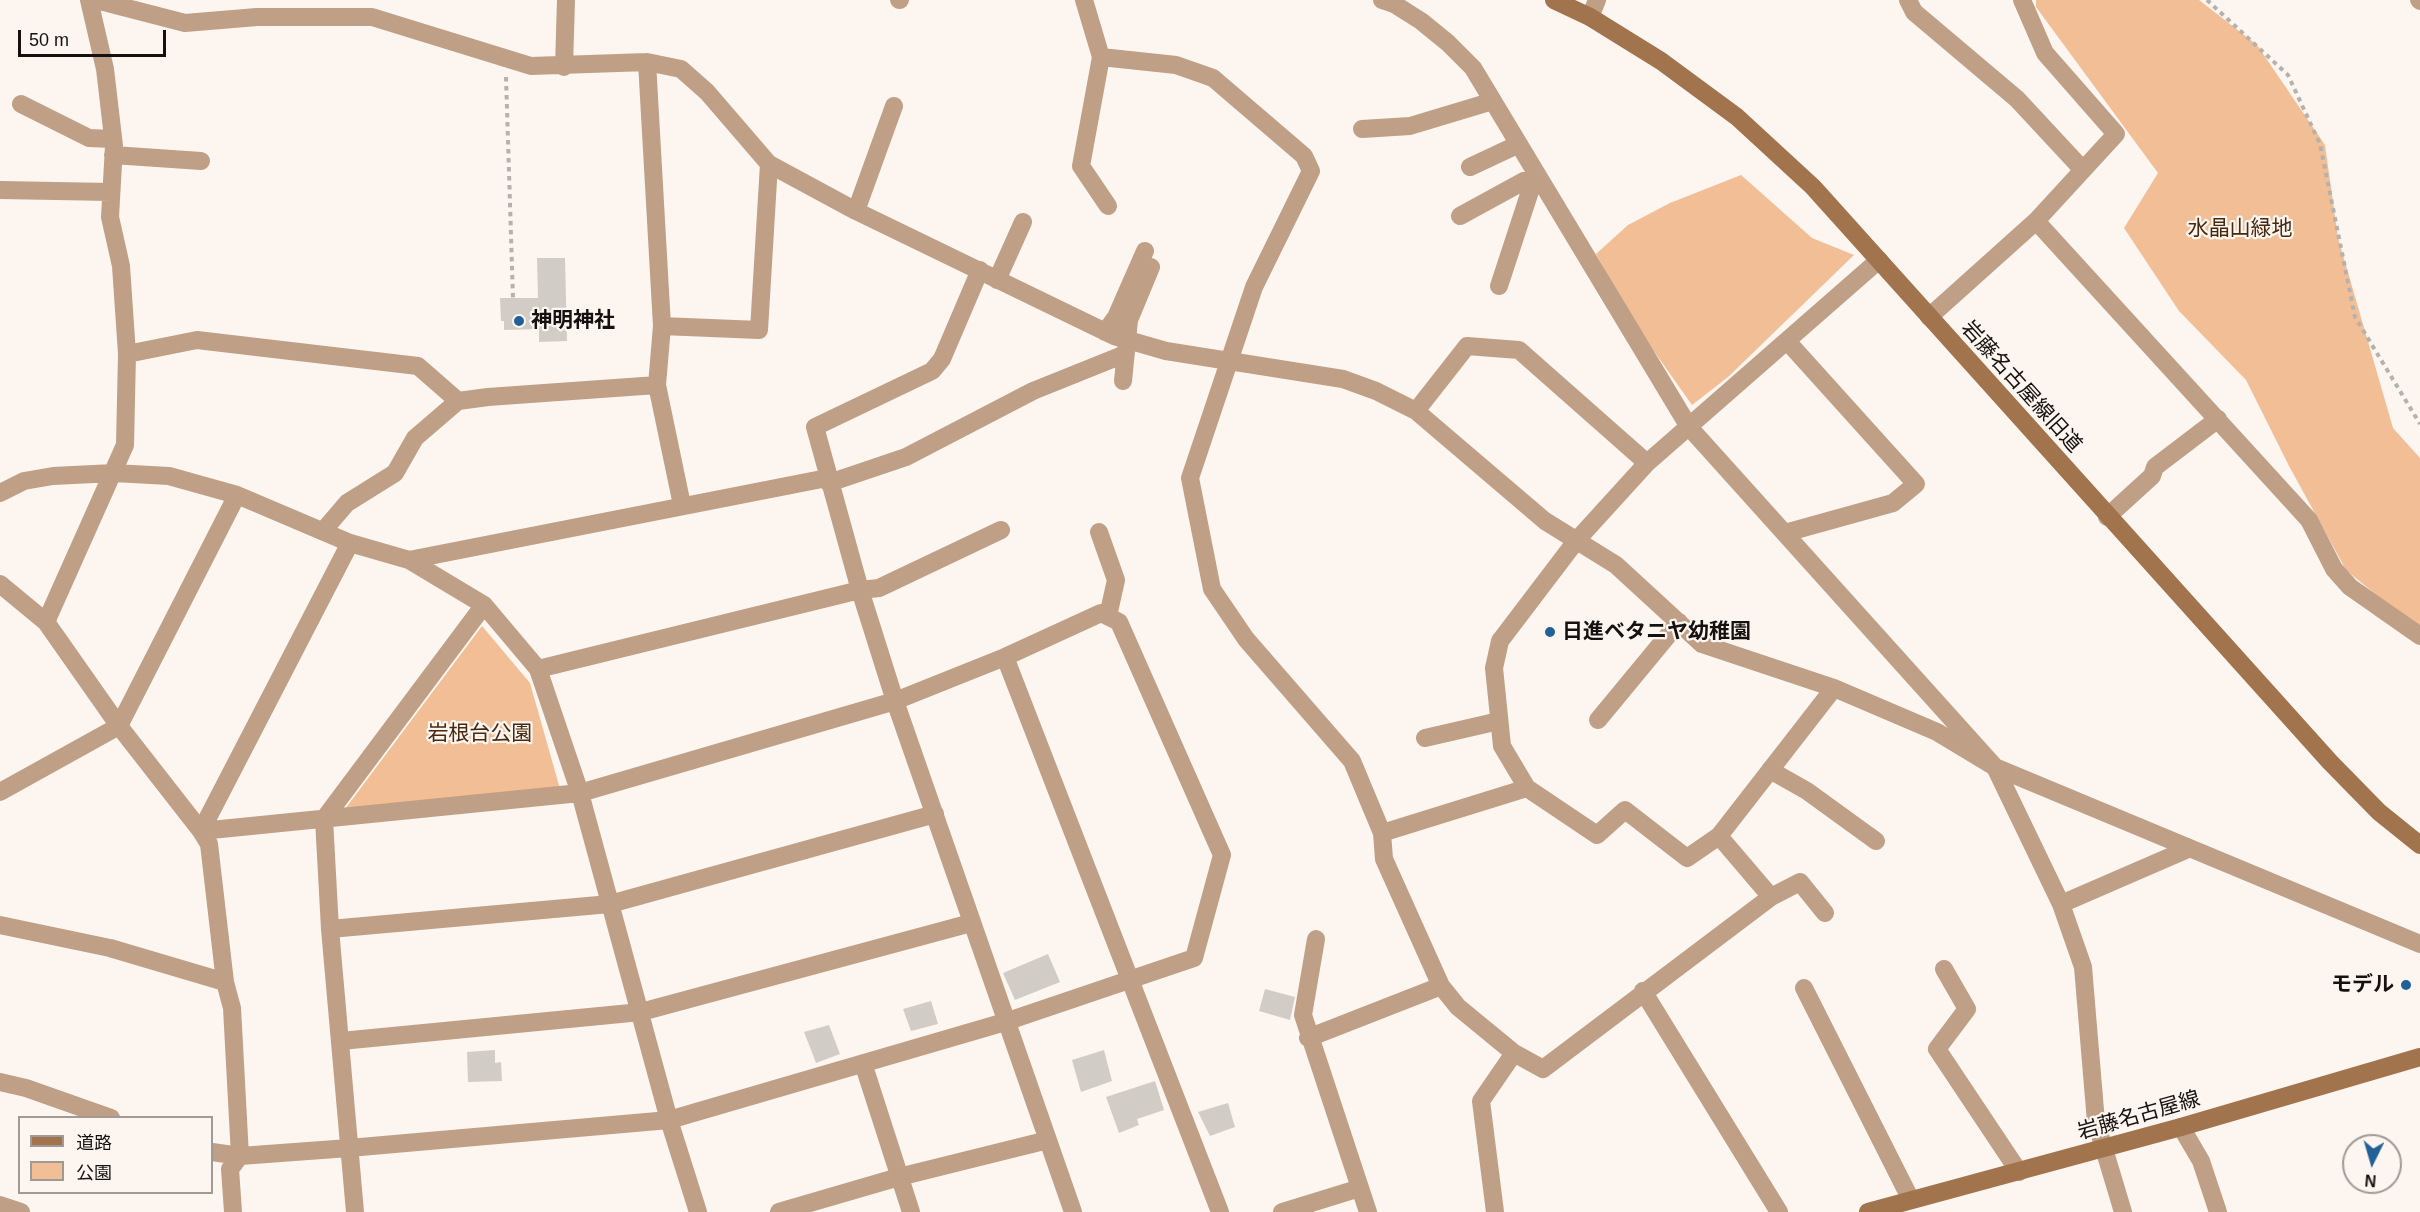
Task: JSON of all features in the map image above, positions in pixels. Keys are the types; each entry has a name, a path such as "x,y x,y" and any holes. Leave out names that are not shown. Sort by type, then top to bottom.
{"street":[{"path":"46,622 125,445 127,354 121,266 110,217 113,147 105,69 89,0"},
{"path":"96,0 185,23 257,8 371,9 531,66 564,67 646,62 681,69 707,92 769,164 856,211 1105,332 1125,347"},
{"path":"564,67 566,0"},
{"path":"1084,0 1101,57 1081,166 1108,206"},
{"path":"1382,0 1394,4 1421,21 1473,68 1519,144 1535,176 1689,426 1995,767 2061,903 2083,967 2096,1122 2123,1212"},
{"name":"岩藤名古屋線旧道","path":"1554,0 1590,17 1661,61 1737,117 1813,187 2330,762 2379,812 2420,845"},
{"path":"1590,17 1598,0"},
{"path":"1908,0 1914,12 2017,99 2083,170"},
{"path":"1929,317 2036,221 2116,134 2045,53 2022,0"},
{"path":"1101,57 1176,65 1213,78 1304,156 1311,171 1254,287 1190,478 1212,589 1246,639 1352,761 1382,833 1384,859 1441,986 1458,1007 1514,1053 1543,1069 1770,897 1800,882 1825,913"},
{"path":"646,62 662,326 657,385 682,505"},
{"path":"1362,129 1410,126 1493,101"},
{"path":"21,104 89,138 113,147 201,161"},
{"path":"856,211 894,106"},
{"path":"1470,167 1519,144"},
{"path":"662,326 759,330 769,164"},
{"path":"1460,216 1535,176"},
{"path":"1499,286 1535,176"},
{"path":"0,190 111,192"},
{"path":"2036,221 2309,520 2334,568 2350,587 2420,636"},
{"path":"997,280 1023,222"},
{"path":"1105,332 1116,317 1148,259 1129,320 1123,381"},
{"path":"1834,688 1719,836 1687,858 1625,810 1597,835 1527,788 1502,746 1494,668 1500,641 1576,541 1647,463 1879,260"},
{"path":"981,270 942,359 932,371 816,428 828,481 895,701 1073,1212"},
{"path":"127,354 197,340 418,366 458,401"},
{"path":"1785,533 1893,503 1916,484 1787,340"},
{"path":"1416,411 1467,346 1519,350 1647,463"},
{"path":"409,560 682,505 828,481 906,458 1033,391 1125,347 1166,351 1343,379 1376,391 1416,411 1545,521 1616,565 1702,644 1834,688 1937,732 1995,767 2420,944"},
{"path":"323,531 347,503 395,473 415,438 458,401 657,385"},
{"path":"2108,517 2152,476 2155,467 2218,419"},
{"path":"0,494 24,481 53,476 114,473 169,476 237,495 350,543 409,560 484,605 538,669 580,793 669,1120 698,1212"},
{"path":"0,792 119,726 132,706 237,495"},
{"path":"538,669 860,590 879,588 1001,530"},
{"path":"1099,532 1116,580 1108,616"},
{"path":"201,831 350,543"},
{"path":"0,584 46,622 119,726 209,844 225,982 232,1008 240,1155 230,1169 233,1212"},
{"path":"355,1212 330,929 324,819 484,605"},
{"path":"201,831 580,793 895,701 1005,657 1101,613 1119,622 1222,855 1194,958 1005,1022 863,1064 669,1120 350,1148 240,1155 213,1152"},
{"path":"1598,720 1679,622"},
{"path":"1005,657 1220,1212"},
{"path":"1425,738 1499,721"},
{"path":"1770,770 1807,791 1876,841"},
{"path":"1382,833 1527,788"},
{"path":"330,929 610,904 934,814"},
{"path":"1719,836 1770,897"},
{"path":"2061,903 2188,849"},
{"path":"341,1041 641,1012 971,923"},
{"path":"0,925 110,948 225,982"},
{"path":"1316,939 1303,1015 1308,1038 1368,1212"},
{"path":"1944,969 1966,1009 1937,1049 2019,1172"},
{"path":"1308,1038 1441,986"},
{"path":"1804,988 1911,1200"},
{"path":"1643,991 1779,1212"},
{"path":"1495,1212 1481,1101 1514,1053"},
{"name":"岩藤名古屋線","path":"1868,1212 2105,1149 2420,1057"},
{"path":"863,1064 911,1212"},
{"path":"0,1082 26,1088 105,1116"},
{"path":"2181,1127 2201,1161 2218,1212"},
{"path":"779,1212 899,1177 1048,1140"},
{"path":"1282,1212 1360,1188"},
{"path":"0,1205 21,1212"}],"path":[{"path":"2207,0 2288,75 2320,144 2355,318 2420,424"},
{"path":"505,58 513,298"}],"green space":[{"name":"水晶山緑地","path":"2036,0 2199,0 2257,45 2325,145 2338,238 2393,428 2420,458 2420,631 2346,570 2289,466 2246,380 2179,311 2124,228 2158,173 2036,7"},
{"path":"1741,175 1812,238 1854,255 1728,377 1692,405 1634,323 1596,254 1628,225 1670,203"},
{"name":"岩根台公園","path":"482,626 530,683 560,789 342,813"}],"building":[{"path":"537,258 565,258 567,341 539,342 539,329 504,330 504,321 501,321 500,298 538,298"},
{"path":"1048,954 1060,982 1015,1000 1003,973"},
{"path":"1265,989 1295,997 1290,1020 1259,1011"},
{"path":"931,1001 938,1024 911,1031 903,1009"},
{"path":"829,1025 840,1054 816,1063 804,1032"},
{"path":"495,1050 495,1063 501,1062 502,1081 468,1082 467,1052"},
{"path":"1104,1050 1112,1081 1081,1092 1072,1060"},
{"path":"1155,1081 1164,1110 1137,1119 1139,1125 1119,1133 1106,1097"},
{"path":"1228,1103 1235,1127 1210,1136 1198,1112"}],"place":[{"name":"神明神社","path":"519,321"},
{"name":"日進ベタニヤ幼稚園","path":"1550,632"},
{"name":"モデル","path":"2406,985"}]}
